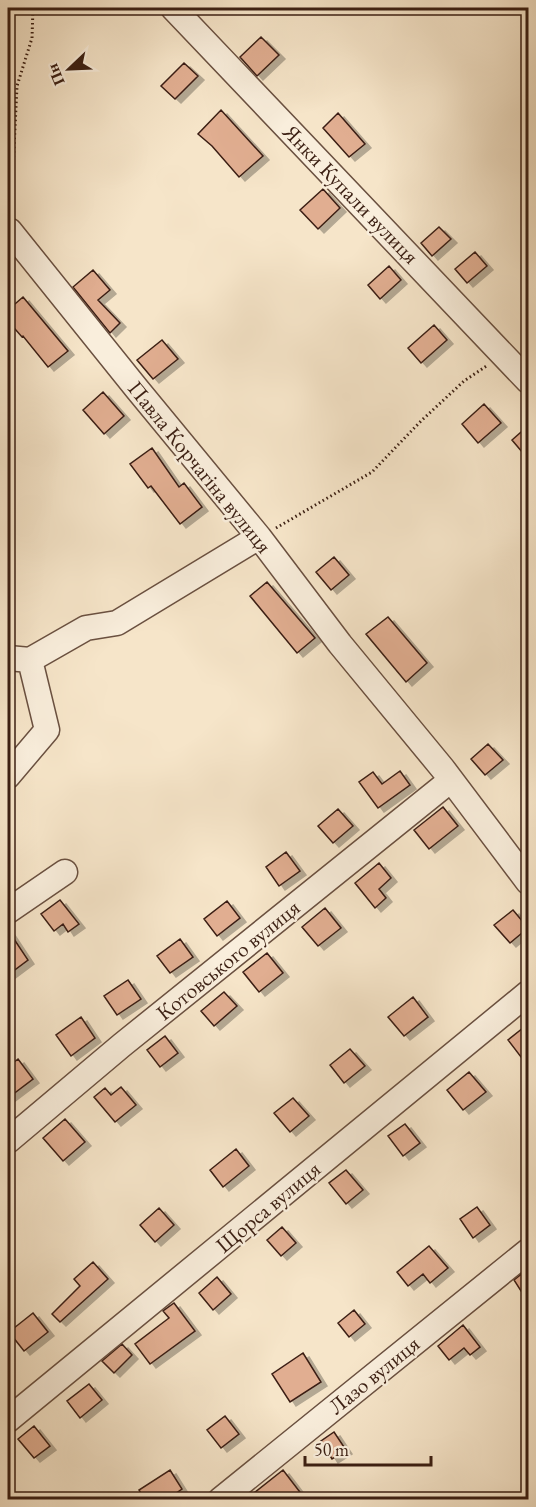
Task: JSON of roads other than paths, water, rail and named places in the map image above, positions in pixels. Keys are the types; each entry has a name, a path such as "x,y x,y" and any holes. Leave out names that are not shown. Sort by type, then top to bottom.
{"lane":[{"name":"Янки Купали вулиця","path":"173,8 528,381"},
{"name":"Павла Корчагіна вулиця","path":"10,231 258,537 340,644 451,780 528,882"},
{"path":"8,776 47,730 19,659 86,628 117,623 258,537"},
{"name":"Котовського вулиця","path":"8,1141 122,1045 451,780"},
{"path":"8,911 65,872"},
{"name":"Щорса вулиця","path":"8,1420 528,993"},
{"name":"Лазо вулиця","path":"220,1500 528,1251"}],"waterway":[{"path":"521,1500 528,1494"}]}
